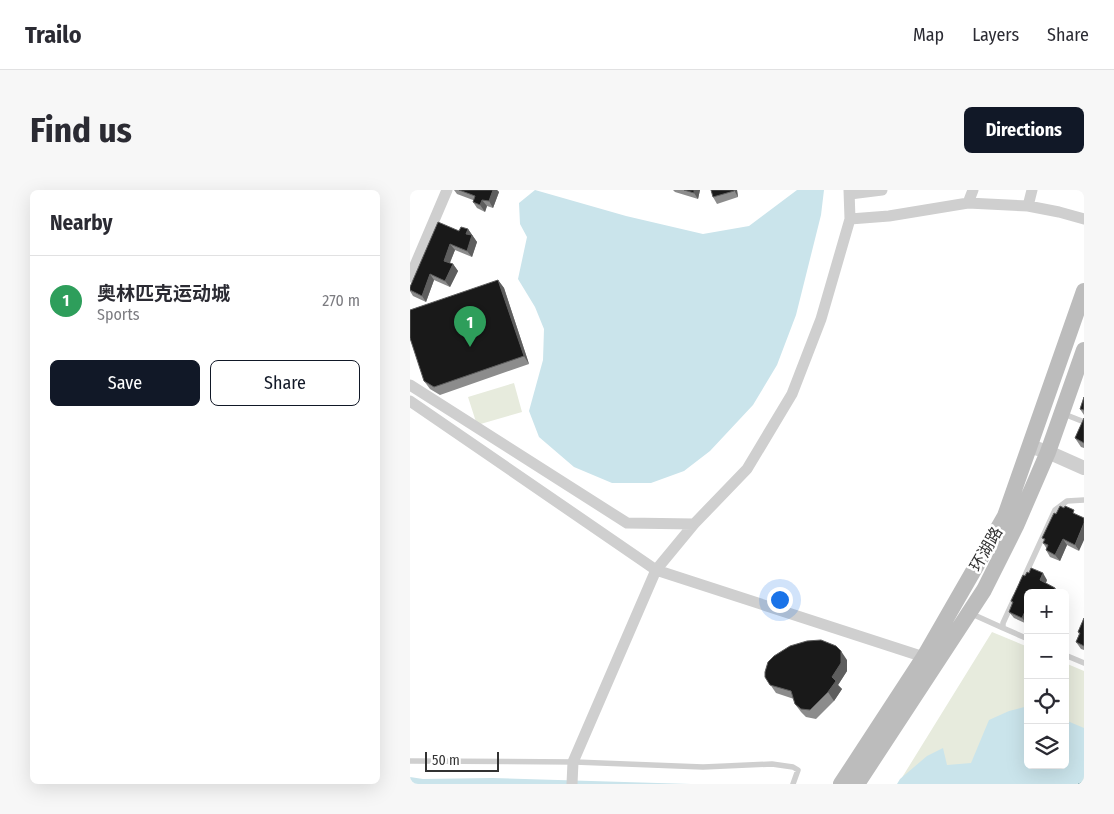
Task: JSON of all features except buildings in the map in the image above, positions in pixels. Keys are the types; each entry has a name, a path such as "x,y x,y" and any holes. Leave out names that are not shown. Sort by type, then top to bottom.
{"main road":[{"name":"环湖路","path":"849,780 866,776 1005,516 1084,291"},
{"name":"环湖路","path":"849,780 930,659 970,613 984,590 1012,534 1048,452 1084,350"},
{"path":"834,784 849,780"}],"street":[{"path":"410,277 447,190"},
{"path":"572,784 573,762 656,570 694,524 747,469 792,394 821,319 850,219 850,192 882,190"},
{"path":"968,202 972,190"},
{"path":"1028,206 1032,190"},
{"path":"850,219 889,216 968,202 1028,206 1084,219"},
{"path":"410,385 628,523 694,524"},
{"path":"410,401 656,570 930,659"},
{"path":"1029,446 1084,468"}],"lane":[{"path":"1062,413 1084,422"},
{"path":"1003,628 1003,623 1055,510 1066,501 1084,500"},
{"path":"970,613 1024,637"},
{"path":"1069,657 1084,663"},
{"path":"410,762 573,762 703,768 772,764 793,767 798,770 792,784"}],"shaded area":[{"path":"514,383 522,412 477,425 468,397"},
{"path":"992,632 1024,645 1024,769 1069,769 1069,665 1084,671 1084,784 898,784"}],"water":[{"path":"535,190 626,216 703,234 749,226 797,190 824,190 821,215 796,315 777,365 753,405 710,451 684,471 651,483 612,483 574,467 539,437 529,411 543,360 544,329 535,307 518,279 527,237 520,224 519,203"},
{"path":"1024,707 1024,769 1069,769 1069,722 1084,728 1084,784 897,784 900,779 927,756 943,748 947,765 971,763 989,720 1009,711"},
{"path":"410,777 423,779 492,778 691,784 410,784"}],"ferry route":[{"path":"1078,784 1084,782"}],"place":[{"name":"奥林匹克运动城","path":"470,347"}]}
